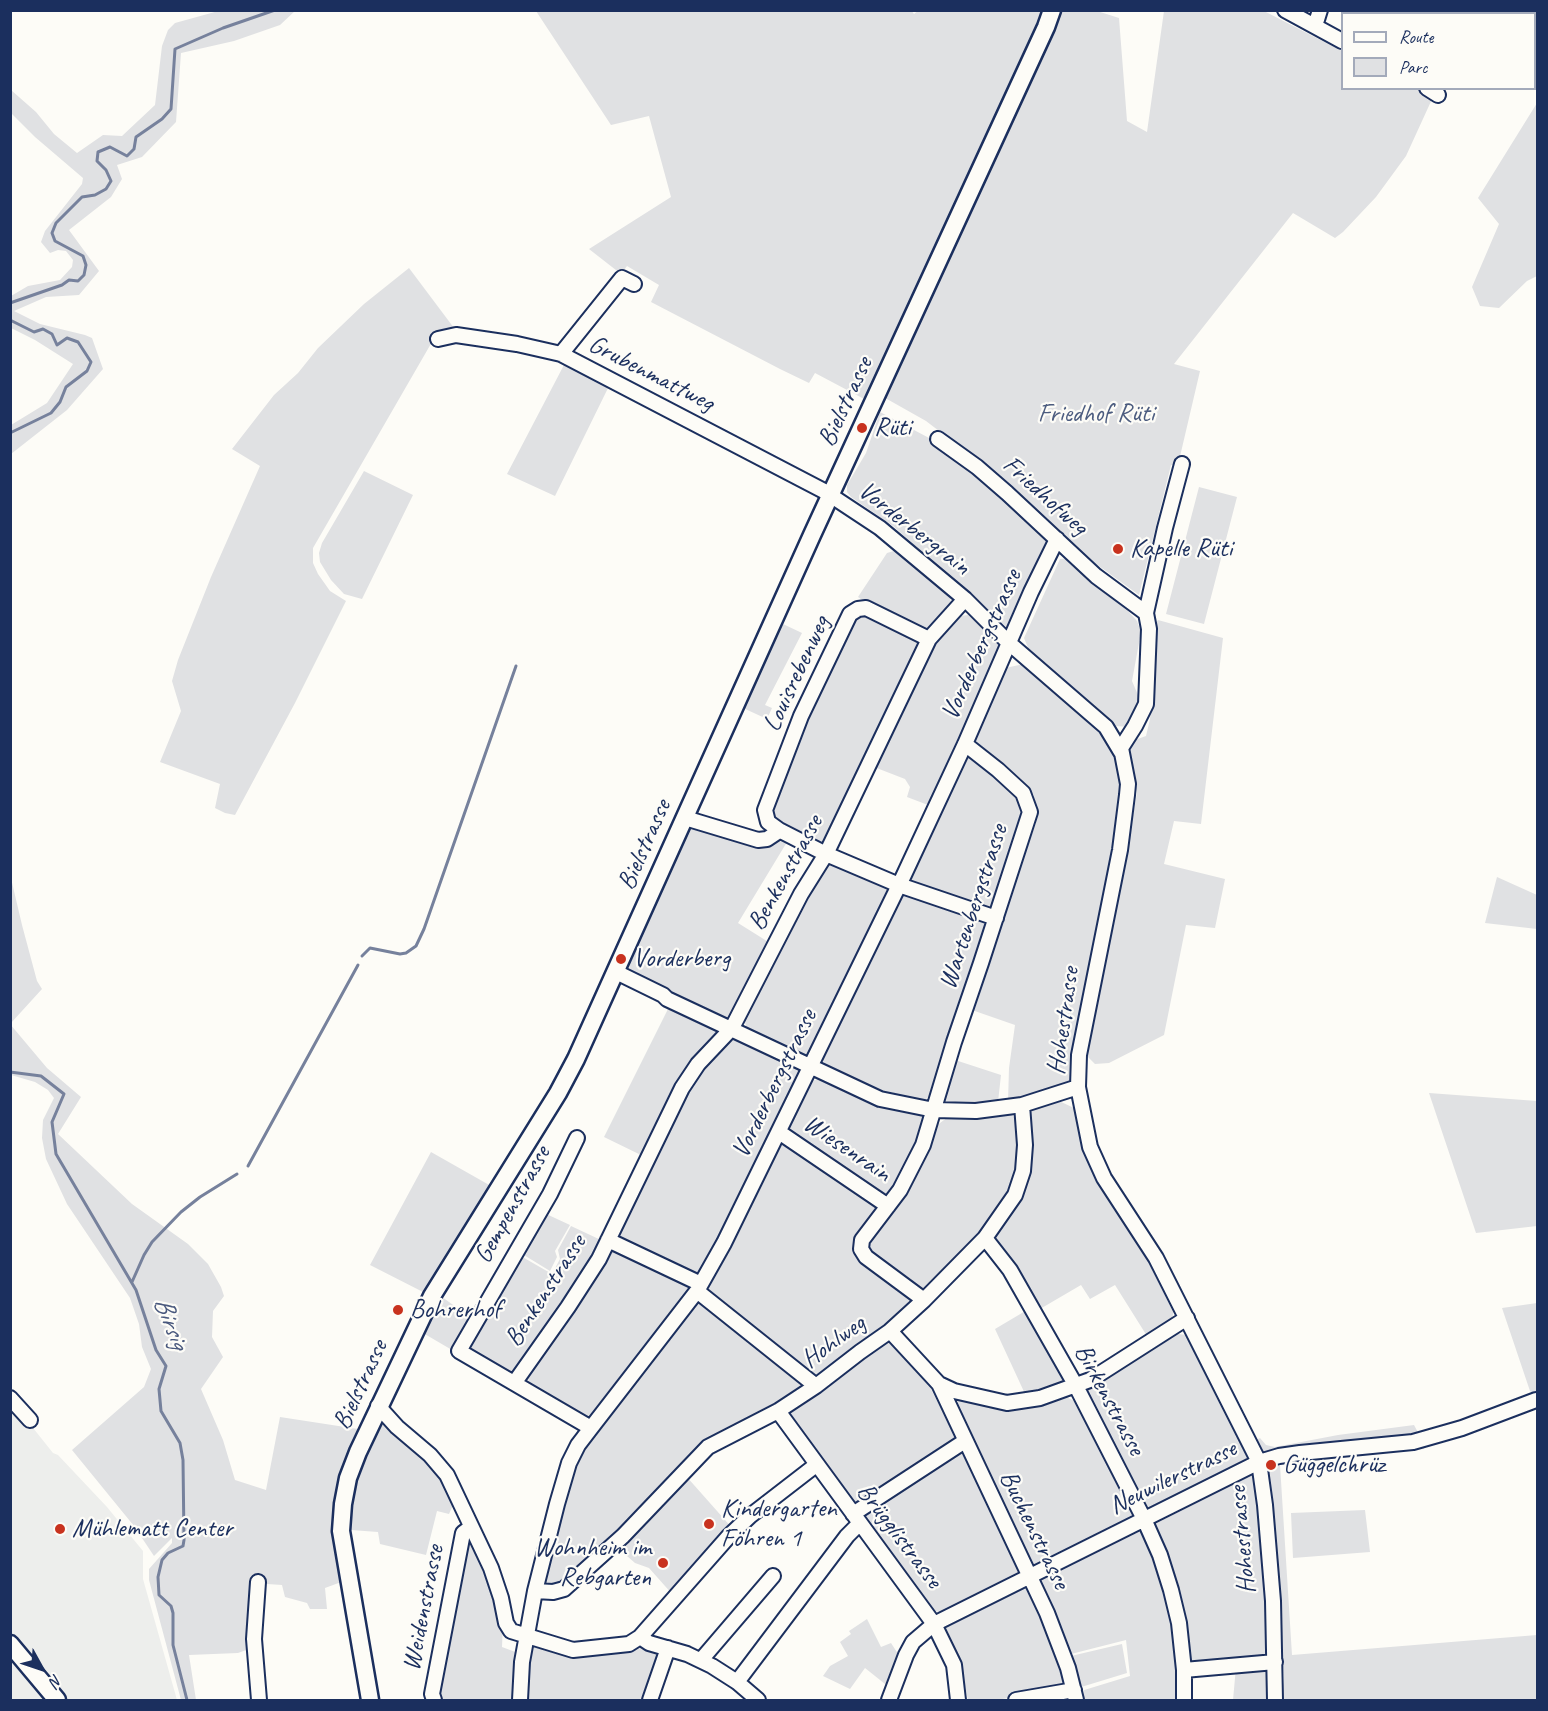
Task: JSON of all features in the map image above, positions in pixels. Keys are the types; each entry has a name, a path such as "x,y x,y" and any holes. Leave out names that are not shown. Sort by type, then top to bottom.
{"main road":[{"name":"Bielstrasse","path":"370,1701 343,1548 341,1520 348,1478 378,1407 432,1296 558,1093 576,1059 1052,10"},
{"path":"10,1644 57,1701"}],"street":[{"path":"1285,10 1341,40"},
{"path":"1315,26 1320,10"},
{"path":"561,354 622,278 634,285"},
{"name":"Grubenmattweg","path":"438,339 456,335 517,344 561,354 831,495"},
{"name":"Friedhofweg","path":"938,439 977,467 1102,581 1146,613"},
{"path":"1121,752 1121,748 1146,704 1149,629 1146,613 1182,464"},
{"name":"Vorderbergrain","path":"831,495 880,528 965,599 1009,643 1106,727 1121,752"},
{"name":"Vorderbergstrasse","path":"520,1701 522,1662 535,1591 569,1463 578,1445 699,1287 724,1243 899,885 1057,538"},
{"name":"Benkenstrasse","path":"515,1382 599,1259 682,1088 698,1064 732,1028 801,894 826,854 929,639 965,599"},
{"name":"Louisrebenweg","path":"779,831 768,822 765,810 801,716 850,614 858,609 866,608 929,639"},
{"name":"Wartenbergstrasse","path":"924,1300 866,1257 861,1249 862,1240 900,1190 923,1145 954,1042 1030,812 1023,793 965,744"},
{"name":"Hohestrasse","path":"1121,752 1128,784 1122,838 1079,1055 1078,1088 1090,1148 1104,1178 1156,1258 1259,1462 1265,1505 1272,1598 1275,1701"},
{"path":"685,818 758,840 767,839 779,831 899,885 996,918"},
{"path":"616,972 667,999 880,1099 934,1110 976,1111 1022,1105 1078,1088"},
{"path":"890,1331 985,1238 1015,1195 1023,1171 1025,1145 1022,1105"},
{"name":"Wiesenrain","path":"779,1132 888,1206"},
{"name":"Gempenstrasse","path":"577,1138 550,1194 459,1350 591,1428"},
{"name":"Birkenstrasse","path":"985,1238 1010,1270 1076,1386 1160,1555 1179,1623 1184,1670 1184,1701"},
{"path":"608,1240 699,1287 816,1386"},
{"name":"Hohlweg","path":"535,1591 553,1592 564,1589 623,1536 708,1447 778,1411 890,1331 939,1384 954,1391 1006,1403 1040,1398 1090,1380 1187,1318"},
{"name":"Buchenstrasse","path":"939,1384 1047,1613 1075,1695"},
{"path":"10,1398 30,1420"},
{"name":"Neuwilerstrasse","path":"889,1701 913,1642 934,1624 1259,1462 1300,1453 1413,1442 1462,1428 1536,1400"},
{"path":"378,1407 397,1427 430,1455 447,1475 491,1568 506,1623 511,1631 573,1650 629,1644 640,1637 731,1534 750,1516 816,1465"},
{"name":"Brügglistrasse","path":"778,1411 934,1624 954,1665 958,1701"},
{"path":"737,1682 847,1536 856,1519 965,1441"},
{"name":"Weidenstrasse","path":"434,1701 432,1694 463,1533 471,1527"},
{"path":"700,1660 773,1575"},
{"path":"258,1582 254,1639 259,1701"},
{"path":"640,1637 649,1643 700,1660 737,1682 758,1701"},
{"path":"650,1701 668,1648"},
{"path":"1184,1670 1275,1662"},
{"path":"1016,1701 1075,1695"}],"shaded area":[{"path":"10,1399 53,1453 58,1455 107,1507 143,1551 143,1579 177,1700 11,1700"}],"green space":[{"path":"222,10 295,11 280,25 234,41 181,53 176,122 142,157 117,165 122,179 111,197 69,230 99,271 79,295 46,297 14,311 40,324 92,338 103,369 67,410 11,454 11,425 47,403 73,364 11,328 11,296 28,286 60,280 72,267 73,260 66,251 58,250 50,253 41,242 45,231 82,184 83,178 11,113 11,90 36,112 54,134 77,153 103,135 122,136 155,105 162,46 168,30 175,23"},
{"name":"Friedhof Rüti","path":"911,10 914,14 919,10 1097,11 1119,18 1127,121 1147,132 1164,11 1264,11 1341,50 1341,90 1418,90 1433,97 1406,156 1376,197 1343,232 1335,238 1293,213 1174,364 1200,371 1178,465 1171,465 1139,595 1092,561 990,470 926,421 871,390 866,400 815,373 809,383 780,369 651,302 659,285 627,266 621,274 589,249 671,197 649,116 611,125 536,11"},
{"path":"1537,103 1537,276 1527,281 1499,308 1480,306 1472,287 1499,224 1478,198"},
{"path":"409,268 457,332 436,335 313,548 313,563 318,574 330,591 346,601 235,815 225,813 215,808 220,784 160,762 181,711 172,681 178,660 211,577 260,466 232,449 274,395 298,373 318,348 364,304"},
{"path":"565,363 610,384 555,496 507,474"},
{"path":"880,412 931,439 990,485 1053,540 1010,630 893,526 847,492 847,485 866,453"},
{"path":"364,471 413,495 362,599 344,594 331,580 320,562 319,553 322,543"},
{"path":"1199,487 1237,497 1204,624 1166,614"},
{"path":"897,550 949,595 951,602 948,610 933,628 925,630 914,628 858,597 887,553"},
{"path":"1070,558 1118,600 1137,621 1141,632 1132,681 1141,702 1130,727 1115,726 1029,650 1024,638 1060,559"},
{"path":"864,614 873,615 920,643 828,838 819,843 778,824 772,817 770,805 801,724 850,620"},
{"path":"968,615 998,642 998,659 928,805 907,797 910,787 905,779 874,767 912,682 944,628 953,617"},
{"path":"1158,620 1223,638 1201,824 1174,821 1164,864 1225,879 1215,928 1186,925 1164,1035 1109,1063 1095,1064 1088,1057 1089,1041 1137,793 1126,751 1132,741 1146,736 1150,719 1155,625"},
{"path":"783,624 802,633 765,705 772,708 767,719 743,708"},
{"path":"1024,664 1115,748 1122,786 1118,834 1073,1085 1008,1102 1009,1068 1015,1025 969,1009 1036,823 1034,795 978,748 974,733 1005,668"},
{"path":"973,755 1019,796 1026,809 994,914 909,882 909,875 963,759"},
{"path":"692,823 764,848 778,839 787,837 787,842 738,923 770,943 731,1023 631,973 629,966"},
{"path":"829,858 891,886 811,1052 801,1057 747,1029 744,1019 753,997"},
{"path":"10,874 37,981 42,989 11,1023"},
{"path":"1497,877 1537,895 1537,929 1485,923"},
{"path":"907,890 990,920 934,1091 924,1101 900,1103 828,1068 820,1057 898,895"},
{"path":"669,1007 722,1030 645,1157 604,1137"},
{"path":"10,1024 47,1068 81,1097 58,1134 132,1204 188,1244 208,1264 221,1287 224,1296 213,1311 212,1337 223,1357 201,1389 223,1440 235,1480 266,1490 280,1417 358,1429 344,1470 344,1581 325,1588 327,1609 310,1609 307,1603 285,1597 282,1585 252,1583 249,1649 238,1653 189,1655 196,1700 181,1700 149,1580 149,1569 172,1543 172,1538 154,1556 134,1526 72,1450 144,1387 151,1369 142,1347 139,1324 130,1298 67,1204 46,1159 42,1138 43,1120 54,1098 48,1090 35,1082 11,1075"},
{"path":"739,1038 805,1071 701,1280 614,1240 690,1081 721,1046"},
{"path":"952,1059 1001,1075 998,1102 949,1105 943,1094"},
{"path":"818,1079 875,1104 920,1114 927,1125 902,1179 884,1200 790,1135 788,1125 808,1082"},
{"path":"1429,1093 1537,1101 1537,1226 1476,1233"},
{"path":"1057,1100 1074,1108 1090,1158 1175,1308 1171,1321 1147,1336 1115,1285 1090,1299 1081,1285 1040,1309 991,1239 1029,1176 1028,1123 1032,1109"},
{"path":"1010,1113 1021,1124 1016,1183 987,1228 927,1288 919,1288 869,1254 867,1239 902,1196 926,1155 936,1126 948,1117"},
{"path":"786,1142 879,1208 859,1258 918,1300 887,1327 820,1378 810,1375 707,1292 777,1149"},
{"path":"431,1152 491,1186 425,1293 370,1265"},
{"path":"542,1212 570,1225 555,1251 557,1257 550,1271 519,1252"},
{"path":"571,1226 603,1241 580,1279 515,1371 504,1372 464,1350 519,1255 552,1274 560,1259 558,1250"},
{"path":"611,1245 688,1281 691,1291 590,1420 529,1387 527,1369"},
{"path":"697,1295 810,1386 769,1412 706,1442 626,1529 554,1589 542,1580 581,1450"},
{"path":"442,1297 470,1317 452,1350 423,1333"},
{"path":"1537,1303 1538,1394 1535,1395 1530,1391 1502,1308"},
{"path":"1027,1310 1064,1375 1066,1385 1026,1396 995,1329"},
{"path":"1171,1333 1186,1335 1249,1460 1147,1508 1141,1504 1085,1397 1086,1387"},
{"path":"891,1343 929,1385 957,1441 860,1505 851,1505 788,1418 790,1409 876,1344"},
{"path":"1066,1397 1077,1402 1136,1512 1134,1516 1031,1568 955,1410 956,1404 959,1400 991,1408 1017,1408"},
{"path":"382,1420 417,1450 447,1487 453,1505 449,1514 437,1511 426,1555 380,1544 378,1532 351,1530 350,1497 362,1457"},
{"path":"1414,1425 1424,1449 1361,1453 1280,1465 1292,1655 1537,1635 1537,1700 1282,1700 1284,1677 1267,1483 1264,1458 1256,1440 1260,1438 1266,1445 1275,1447 1338,1435"},
{"path":"960,1448 965,1452 1022,1572 945,1613 930,1610 860,1515"},
{"path":"1245,1473 1257,1481 1271,1658 1188,1664 1152,1521"},
{"path":"686,1476 733,1529 673,1595 649,1568 635,1563 619,1549"},
{"path":"1365,1510 1370,1552 1293,1558 1291,1513"},
{"path":"1142,1527 1156,1552 1176,1633 1179,1700 1082,1700 1081,1691 1130,1676 1126,1640 1071,1654 1039,1580 1042,1576"},
{"path":"471,1541 489,1570 503,1622 502,1647 518,1653 516,1700 438,1700 466,1543"},
{"path":"1024,1586 1029,1587 1071,1688 996,1700 968,1700 961,1667 945,1631 945,1624"},
{"path":"867,1619 881,1647 891,1643 900,1657 890,1688 865,1668 850,1689 823,1676 830,1666 848,1656 840,1642 851,1634 849,1631"},
{"path":"537,1643 578,1655 643,1645 659,1656 640,1700 526,1700 529,1650"},
{"path":"1122,1644 1127,1673 1078,1688 1071,1656"},
{"path":"1236,1667 1267,1669 1270,1676 1269,1700 1233,1700"}],"waterway":[{"name":"Birsig","path":"10,303 62,285 69,280 78,281 84,275 86,265 83,256 55,241 52,233 56,223 82,197 95,195 106,189 111,181 106,170 97,161 98,152 110,147 127,156 134,149 136,137 162,119 171,109 175,49 223,28 275,10"},
{"name":"Birsig","path":"10,320 34,332 43,329 52,334 57,345 67,338 78,342 91,362 87,371 66,387 60,402 51,413 10,433"},
{"path":"362,956 370,948 400,954 416,946 424,929 516,666"},
{"path":"248,1166 358,965"},
{"name":"Birsig","path":"10,1072 41,1076 64,1094 52,1122 56,1154 136,1290 156,1350 166,1366 159,1389 161,1411 180,1443 183,1460 184,1540 183,1546 168,1553 162,1560 158,1577 159,1595 171,1606 173,1613 173,1645 187,1700"},
{"path":"132,1282 152,1242 181,1212 237,1174"}],"place":[{"name":"Rüti","path":"862,428"},
{"name":"Kapelle Rüti","path":"1118,549"},
{"name":"Vorderberg","path":"621,959"},
{"name":"Bohrerhof","path":"398,1310"},
{"name":"Güggelchrüz","path":"1271,1465"},
{"name":"Kindergarten Föhren 1","path":"709,1524"},
{"name":"Mühlematt Center","path":"60,1529"},
{"name":"Wohnheim im Rebgarten","path":"663,1563"}]}
